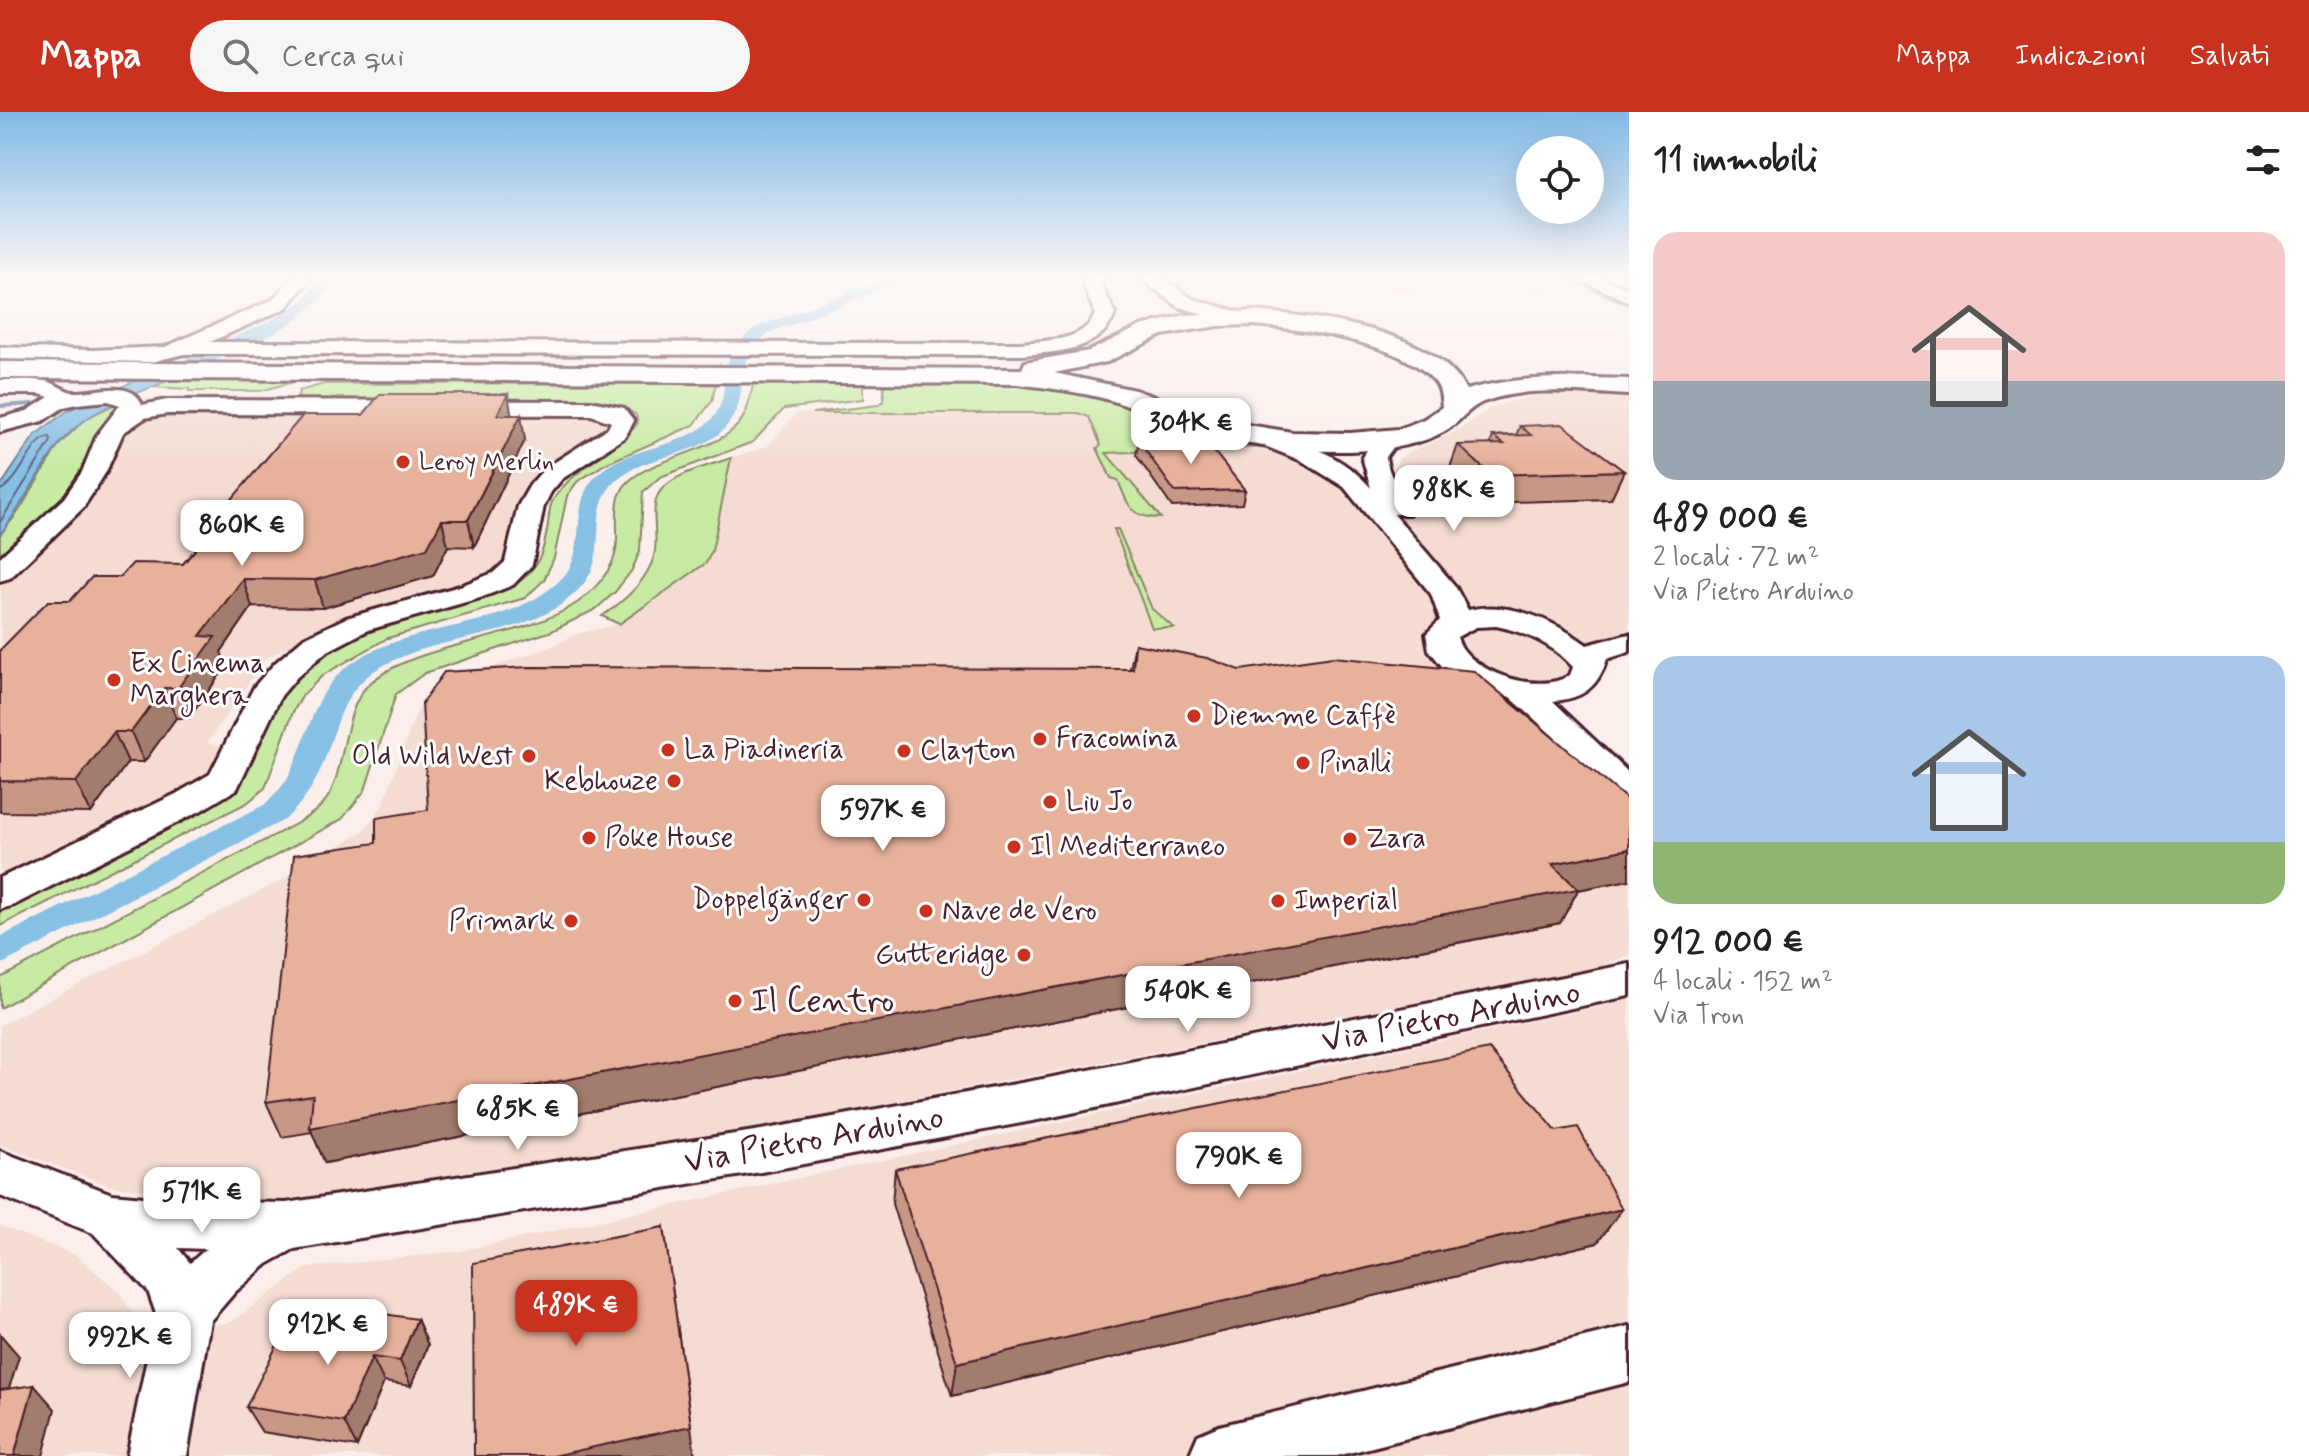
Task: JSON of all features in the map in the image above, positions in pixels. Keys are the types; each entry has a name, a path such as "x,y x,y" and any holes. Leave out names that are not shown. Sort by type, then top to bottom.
{"main road":[{"path":"0,370 143,367 196,358 769,362 1013,368 1063,364 1119,348 1130,340"},
{"path":"1370,340 1407,352 1478,368 1629,378"},
{"path":"1119,348 1112,364 1121,383 1146,402 1164,410"},
{"path":"1407,352 1447,378 1456,396 1455,406"},
{"path":"0,362 143,367"},
{"path":"769,362 1017,376 1105,390 1219,429 1263,437 1328,442 1388,438 1433,425 1455,406 1479,395 1512,388 1575,384 1629,387"}],"street":[{"path":"196,358 224,340"},
{"path":"769,362 1003,349 1057,345 1073,340"},
{"path":"0,353 196,358 248,349 705,362"},
{"path":"0,387 27,385 56,390 61,395 55,405"},
{"path":"0,572 74,503 94,472 114,428 131,407 130,400 92,396 55,405 2,435"},
{"path":"0,895 189,802 224,781 266,694 286,670 315,645 357,624 470,592 503,579 518,565 531,506 539,490 553,474 617,432 623,421 616,413 591,408 167,407 138,413 114,428"},
{"path":"1263,437 1311,456 1353,482 1445,592 1454,611 1455,623"},
{"path":"1388,438 1374,457 1379,482 1467,587 1483,602 1513,621"},
{"path":"1472,619 1513,621 1550,632 1568,642 1582,675 1562,690 1521,690 1484,680 1454,662 1441,643 1441,634 1455,623 1472,619"},
{"path":"1629,643 1594,653 1582,675 1575,709 1583,723 1629,771"},
{"path":"1521,690 1583,745 1629,794"},
{"name":"Via Pietro Arduino","path":"0,1173 111,1217 187,1225 286,1227 761,1151 1043,1099 1621,977"},
{"path":"111,1217 169,1275 184,1316"},
{"path":"157,1456 184,1316 197,1293 216,1274 248,1247 286,1227"},
{"path":"1219,1456 1629,1354"}],"shaded area":[{"path":"1570,393 1629,396 1629,638 1598,641 1593,670 1518,702 1593,773 1629,815 1629,955 1600,967 591,1160 289,1205 110,1186 0,1145 0,1025 284,879 362,832 382,807 413,721 423,701 436,686 548,648 577,634 619,624 689,577 706,563 712,551 731,458 768,446 797,413 1078,413 1089,417 1130,508 1145,518 1160,518 1106,453 1267,447 1333,478 1361,512 1418,509 1393,470 1399,459 1449,435 1492,407 1529,397"},
{"path":"175,395 275,396 267,409 591,412 606,416 612,423 603,435 548,469 504,570 480,583 329,624 265,659 207,743 224,746 211,772 199,784 0,878 1,581 59,531 96,491 109,472 123,434 133,420 160,411"},
{"path":"1629,1000 1629,1456 0,1456 0,1226 76,1255 119,1292 148,1337 231,1322 306,1268 460,1251"}],"green space":[{"path":"172,379 301,380 260,391 189,391 151,387"},
{"path":"754,381 863,382 863,399 784,409 753,442 660,477 643,492 640,551 632,570 615,592 596,609 552,631 425,673 396,694 365,790 342,819 0,1008 0,978 296,824 318,809 334,784 354,707 369,684 389,670 414,659 527,626 577,603 596,587 614,558 618,504 623,488 641,472 708,445 735,428 746,412"},
{"path":"716,383 712,401 694,425 605,464 577,482 567,496 554,558 544,580 525,598 388,638 323,675 303,695 293,712 265,788 247,803 0,926 0,907 234,786 254,758 284,695 306,668 322,656 359,637 495,594 523,579 535,566 542,551 553,500 572,478 618,444 638,423 636,415 626,408 604,405 303,402 297,399 299,391 324,384"},
{"path":"884,383 1038,384 1093,394 1179,426 1267,447 1106,453 1161,518 1143,516 1128,503 1118,480 1111,478 1097,448 1101,445 1089,417 1078,413 812,413 878,405 884,401"},
{"path":"120,402 121,410 96,433 82,475 62,505 0,563 0,535 19,511 58,446 86,418"},
{"path":"731,458 712,551 706,563 619,624 602,616 633,590 651,565 655,548 655,503 662,489 685,474"},
{"path":"1114,529 1118,529 1152,609 1174,628 1152,628"}],"water":[{"path":"139,379 172,379 110,406 68,434 0,535 0,487 35,435 67,411"}],"building":[{"path":"380,394 508,394 497,415 521,415 468,520 442,520 427,548 315,580 243,579 200,636 215,637 178,688 164,688 131,732 114,732 76,782 0,781 0,650 48,601 70,601 92,577 120,577 133,563 183,564 222,518 216,518 303,415 363,415"},
{"path":"1562,424 1624,471 1491,475 1458,445 1504,444 1493,436 1531,435 1520,426"},
{"path":"1204,439 1245,490 1175,492 1139,441"},
{"name":"Nave de Vero","path":"1135,644 1207,658 1240,670 1333,657 1474,671 1629,801 1629,849 1552,864 1578,889 310,1128 313,1095 266,1102 294,855 376,843 376,818 428,810 422,703 444,672 529,667 1133,669"},
{"path":"1489,1049 1556,1131 1578,1127 1622,1209 957,1363 895,1169"},
{"path":"664,1227 691,1426 553,1456 474,1456 473,1263"},
{"path":"364,1311 417,1319 400,1361 372,1357 344,1422 246,1407 285,1329 352,1339"},
{"path":"34,1385 14,1456 0,1456 0,1390"}],"waterway":[{"path":"150,379 244,340"},
{"path":"0,952 275,812 291,796 302,778 332,702 344,684 360,669 412,645 526,612 551,599 572,582 585,559 591,507 600,485 626,465 690,442 718,424 730,401 735,363 749,340"},
{"path":"0,406 33,404"}],"place":[{"name":"Leroy Merlin","path":"403,462"},
{"name":"Ex Cinema Marghera","path":"114,680"},
{"name":"Diemme Caffè","path":"1194,716"},
{"name":"Fracomina","path":"1040,739"},
{"name":"La Piadineria","path":"668,750"},
{"name":"Clayton","path":"904,751"},
{"name":"Old Wild West","path":"529,756"},
{"name":"Pinalli","path":"1303,763"},
{"name":"Kebhouze","path":"674,781"},
{"name":"Liu Jo","path":"1050,802"},
{"name":"Poke House","path":"589,838"},
{"name":"Zara","path":"1350,839"},
{"name":"Il Mediterraneo","path":"1014,847"},
{"name":"Doppelgänger","path":"864,900"},
{"name":"Imperial","path":"1278,901"},
{"name":"Nave de Vero","path":"926,911"},
{"name":"Primark","path":"571,921"},
{"name":"Gutteridge","path":"1024,955"},
{"name":"Il Centro","path":"735,1001"}]}
